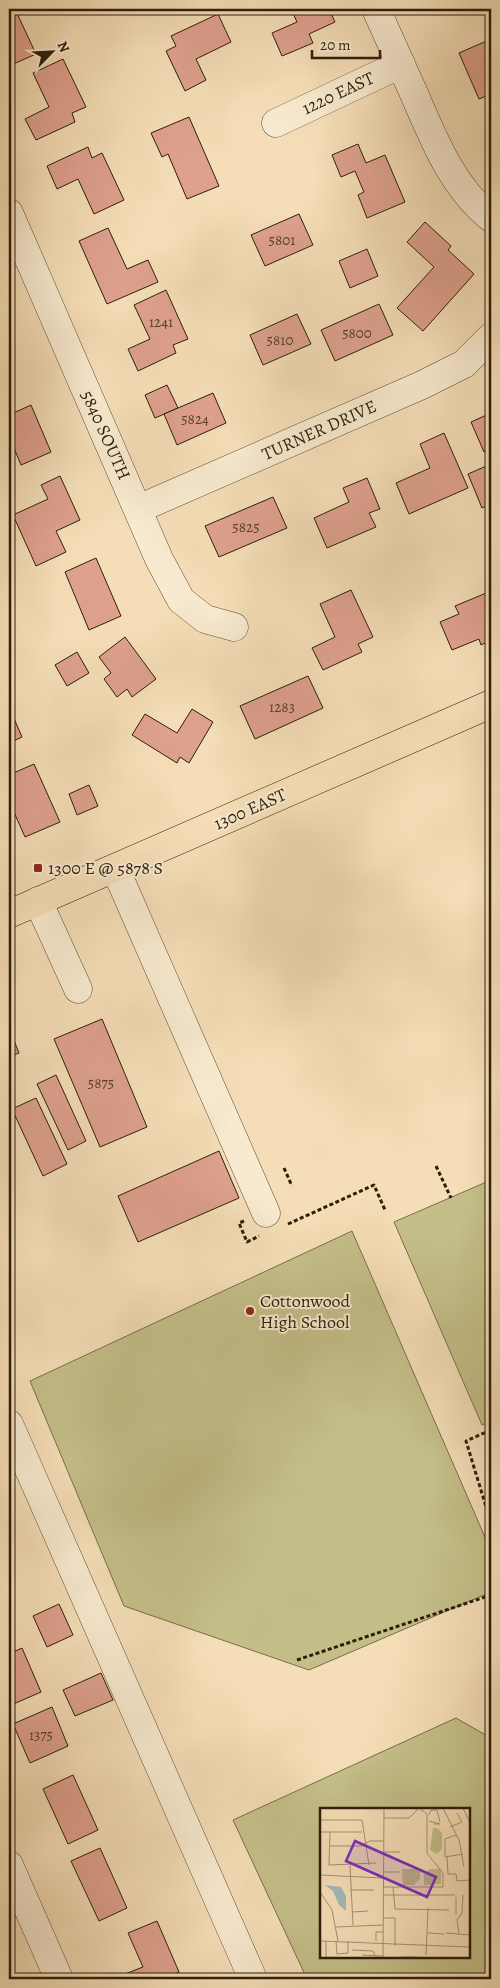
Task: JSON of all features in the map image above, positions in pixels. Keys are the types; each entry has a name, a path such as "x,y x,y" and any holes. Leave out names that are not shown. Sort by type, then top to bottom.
{"main road":[{"name":"1300 EAST","path":"9,914 491,704"}],"street":[{"path":"376,9 436,145 449,170 466,192 491,218"},
{"name":"1220 EAST","path":"276,122 401,64"},
{"name":"5840 SOUTH","path":"9,213 159,558 181,600 205,619 234,628"},
{"name":"TURNER DRIVE","path":"138,509 422,385 464,364 491,337"},
{"path":"115,868 265,1223"},
{"path":"38,901 78,989"},
{"path":"9,1424 253,1979"},
{"path":"9,1865 59,1979"}],"path":[{"path":"436,1166 450,1198"},
{"path":"284,1168 292,1186"},
{"path":"265,1223 247,1242 240,1223 265,1223 374,1185 385,1210"},
{"path":"491,1430 466,1441 491,1523"},
{"path":"297,1660 491,1594"}],"shaded area":[{"path":"491,1180 491,1421 482,1425 394,1222"},
{"path":"352,1231 491,1551 491,1592 309,1670 124,1606 30,1381"},
{"path":"456,1718 491,1738 491,1979 307,1979 233,1820"}],"building":[{"path":"9,9 15,9 36,54 9,66"},
{"path":"291,9 329,9 335,22 309,34 313,43 282,56 272,33 297,22"},
{"path":"218,14 231,42 196,59 206,80 185,91 166,51 176,46 171,36"},
{"path":"491,19 491,36 485,22"},
{"path":"489,40 491,46 491,94 479,99 459,53"},
{"path":"63,59 86,107 72,113 75,122 36,140 25,119 49,107 33,73"},
{"path":"189,117 219,186 187,199 168,154 162,157 151,133"},
{"path":"358,144 366,163 385,155 405,202 367,218 358,195 364,192 355,171 341,177 332,155"},
{"path":"88,147 92,158 102,153 124,200 94,214 78,179 57,189 47,166"},
{"path":"299,214 313,245 265,266 251,235"},
{"path":"425,222 451,246 448,250 474,274 423,331 397,308 434,267 407,242"},
{"path":"108,228 127,269 148,260 158,282 107,304 79,241"},
{"path":"367,249 378,276 350,288 339,261"},
{"path":"166,290 188,339 173,345 176,353 138,371 128,349 150,339 134,305"},
{"path":"379,304 393,335 335,361 321,330"},
{"path":"297,314 311,344 263,365 250,335"},
{"path":"167,385 178,408 155,418 145,395"},
{"path":"213,393 226,423 177,445 164,414"},
{"path":"31,405 51,452 21,465 9,436 9,415"},
{"path":"491,413 491,448 484,452 471,422"},
{"path":"444,433 468,488 409,514 396,483 430,468 420,444"},
{"path":"491,464 491,504 482,508 468,474"},
{"path":"60,476 80,520 56,531 66,552 36,566 13,515 48,499 41,485"},
{"path":"367,478 380,509 369,513 376,527 327,548 314,518 349,502 343,488"},
{"path":"273,497 287,528 219,557 205,526"},
{"path":"96,558 121,616 89,630 65,572"},
{"path":"351,590 373,637 358,644 362,652 323,670 312,648 335,637 320,604"},
{"path":"491,591 491,640 481,645 479,639 452,650 440,622 459,614 455,606"},
{"path":"125,637 156,679 132,697 127,689 117,697 104,679 111,673 99,657"},
{"path":"77,652 89,673 67,686 55,665"},
{"path":"308,676 323,708 255,739 240,706"},
{"path":"9,707 22,737 9,743"},
{"path":"192,709 213,722 189,763 180,757 177,763 132,735 145,714 177,733"},
{"path":"34,764 60,822 25,837 9,801 9,775"},
{"path":"89,785 98,806 77,815 69,794"},
{"path":"102,1019 147,1127 100,1147 54,1039"},
{"path":"9,1028 19,1053 9,1057"},
{"path":"56,1075 86,1141 68,1150 37,1084"},
{"path":"36,1098 67,1164 43,1176 12,1109"},
{"path":"219,1151 239,1198 138,1242 118,1196"},
{"path":"59,1604 73,1635 47,1647 33,1616"},
{"path":"22,1648 41,1692 9,1706 9,1654"},
{"path":"101,1673 113,1700 75,1716 63,1690"},
{"path":"52,1707 68,1746 30,1763 13,1724"},
{"path":"73,1775 98,1830 68,1844 43,1789"},
{"path":"100,1848 127,1908 99,1921 71,1861"},
{"path":"157,1921 179,1972 162,1979 128,1979 125,1974 143,1967 128,1933"}],"place":[{"name":"1300 E @ 5878 S","path":"38,868"},
{"name":"Cottonwood High School","path":"250,1311"}]}
